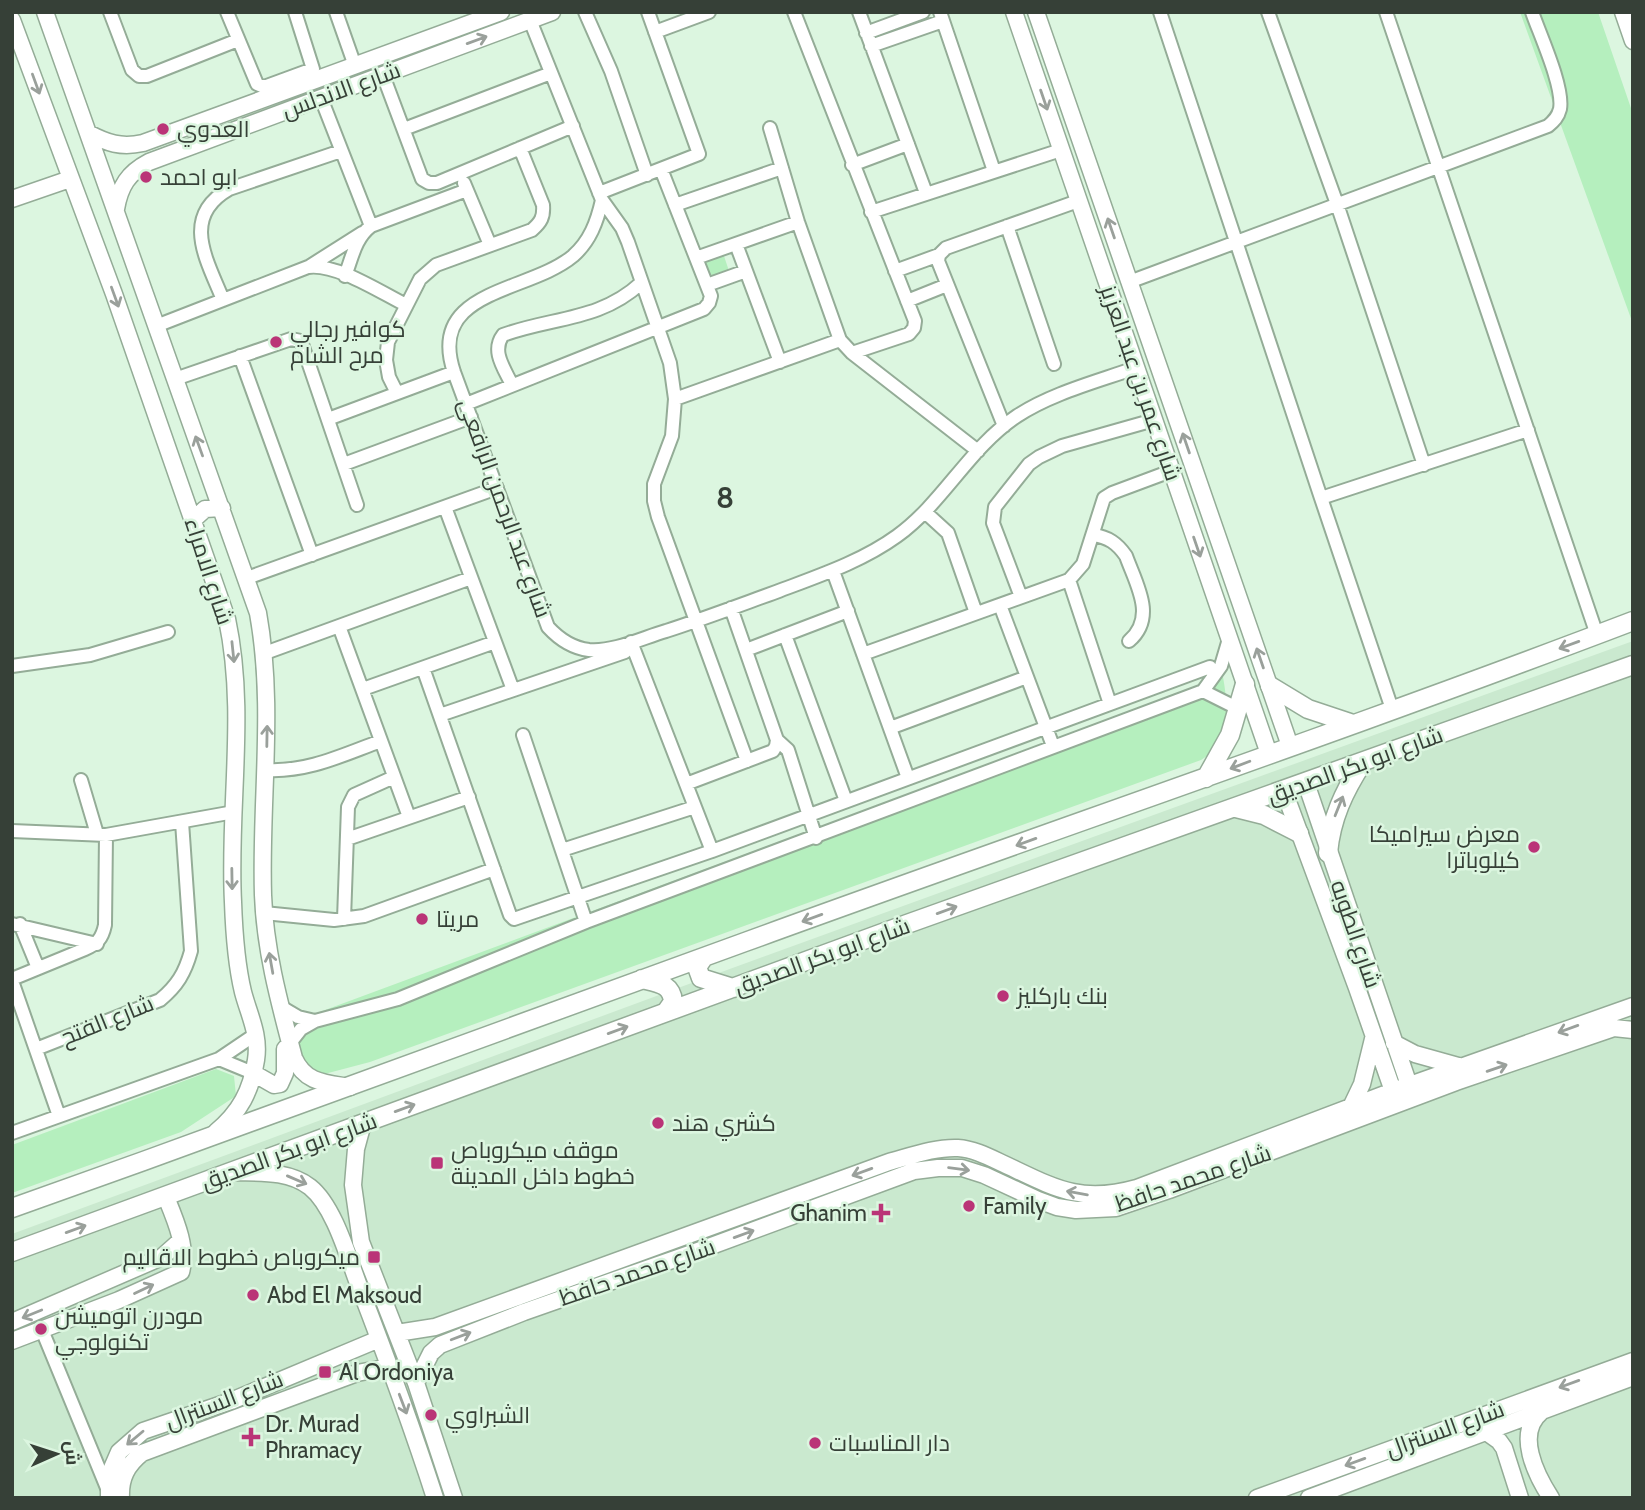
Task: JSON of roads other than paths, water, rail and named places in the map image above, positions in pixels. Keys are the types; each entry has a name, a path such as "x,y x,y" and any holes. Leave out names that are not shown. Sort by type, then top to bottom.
{"main road":[{"name":"شارع ابو بكر الصديق","path":"12,1208 1206,778 1633,621"},
{"name":"شارع ابو بكر الصديق","path":"12,1252 733,988 1633,665"},
{"path":"1206,778 1246,705 1245,684"},
{"path":"1272,691 1308,709 1350,723"},
{"path":"1328,853 1333,822 1341,801 1363,762"},
{"path":"1233,807 1264,815 1298,833"},
{"path":"704,957 697,967 701,978 733,988"},
{"path":"642,979 664,984 670,990 673,1002 666,1013"}],"street":[{"name":"شارع الامراء","path":"45,12 258,613 265,653 267,770 264,913 273,973 290,1044 299,1070 308,1079 350,1087"},
{"path":"110,12 132,70 139,76 147,76 238,40"},
{"path":"227,12 260,87 310,72 313,65 295,12"},
{"path":"336,12 355,66"},
{"name":"شارع الاندلس","path":"88,133 114,145 143,144 501,12"},
{"name":"شارع الاندلس","path":"116,209 125,180 136,169 149,162 552,12"},
{"path":"585,12 611,71 647,174"},
{"path":"601,197 647,174 699,154 648,12"},
{"path":"655,32 709,12"},
{"path":"794,12 915,321 911,332 852,352"},
{"path":"859,12 926,192"},
{"path":"866,33 923,12"},
{"name":"شارع عمر بن عبد العزيز","path":"1014,12 1245,684"},
{"name":"شارع عمر بن عبد العزيز","path":"1036,12 1290,746"},
{"path":"1160,12 1392,709"},
{"path":"1268,12 1337,204 1424,465"},
{"path":"1386,12 1597,635"},
{"path":"1129,282 1548,127 1556,119 1560,103 1558,86 1532,12"},
{"path":"1623,12 1633,41"},
{"path":"871,46 941,17 994,171"},
{"name":"شارع الامراء","path":"12,20 114,294 227,619 232,642 238,734 232,868 236,947 243,991 256,1034 256,1058 243,1102 232,1119 212,1135"},
{"path":"530,20 601,197 622,228 670,363 675,399 672,436 654,484 654,501 747,761"},
{"path":"430,38 437,55"},
{"path":"1035,72 1054,65"},
{"path":"404,129 551,73"},
{"path":"383,75 422,179 429,183 437,183 573,126"},
{"path":"290,90 296,107"},
{"path":"321,98 366,229 345,276"},
{"path":"770,128 798,222 840,340 978,451"},
{"path":"143,144 143,154 149,162"},
{"path":"852,165 908,144"},
{"path":"397,393 389,377 386,360 388,342 420,279 436,265 531,230 540,224 544,215 543,205 520,148"},
{"path":"872,212 926,192 1061,150"},
{"path":"223,300 201,244 202,217 209,205 229,190 341,151"},
{"path":"675,205 782,168"},
{"path":"466,404 704,309 709,303 710,296 661,169"},
{"path":"459,173 490,245"},
{"path":"12,199 70,179"},
{"path":"156,326 308,267 366,229 467,190"},
{"name":"شارع عبد الرحمن الرافعى","path":"601,197 597,223 587,242 571,258 475,302 462,312 453,326 448,342 454,372 548,627 563,641 588,650 633,645 867,555 897,536 925,512 978,451 1004,426 1049,399 1135,368"},
{"path":"895,271 939,255 946,247 1078,201"},
{"path":"696,258 798,222"},
{"path":"1007,226 1054,365"},
{"path":"736,244 780,362"},
{"path":"939,255 938,261 947,285 1004,426"},
{"path":"308,267 328,267 406,305"},
{"path":"706,285 746,271"},
{"path":"512,385 497,352 497,343 503,334 595,312 620,300 641,283"},
{"path":"907,301 947,285"},
{"path":"175,379 291,339 301,341 357,505"},
{"path":"675,399 840,340"},
{"path":"240,356 312,555"},
{"path":"328,419 454,372"},
{"path":"344,464 471,417"},
{"path":"1021,597 993,523 995,507 1029,464 1039,457 1062,446 1154,420"},
{"path":"1321,498 1528,430"},
{"path":"863,654 1069,580 1083,564 1104,498 1112,492 1171,471"},
{"path":"181,487 197,486 211,477"},
{"path":"247,578 497,488"},
{"path":"1184,508 1205,499"},
{"path":"445,507 513,690"},
{"path":"192,520 205,509 222,508"},
{"path":"925,512 948,533 976,613"},
{"path":"1093,535 1108,539 1121,549 1143,604 1143,625 1129,641"},
{"path":"833,570 908,778"},
{"path":"265,653 471,578"},
{"path":"1069,580 1110,704"},
{"path":"1000,605 1053,746"},
{"path":"686,784 773,751 776,746 777,740 731,608"},
{"path":"746,650 848,611"},
{"path":"339,626 409,817"},
{"path":"12,666 90,655 169,632"},
{"path":"785,635 846,801"},
{"path":"219,1059 274,1085 280,1084 285,1073 285,1049 301,1029 315,1021 398,999 586,922 816,838 1202,691 1221,666 1229,639"},
{"path":"363,689 495,642"},
{"path":"440,715 633,645 712,851"},
{"path":"423,668 510,915 514,919 712,851 1210,667"},
{"path":"1194,673 1202,691 1246,705 1265,701 1272,691"},
{"path":"890,728 1027,677"},
{"path":"1246,705 1269,754"},
{"path":"523,735 586,922"},
{"path":"777,740 788,750 816,838"},
{"path":"267,770 310,767 381,741"},
{"path":"344,919 348,807 354,795 394,777"},
{"path":"59,1116 12,980 97,944 103,936 105,925 101,834 82,780"},
{"name":"شارع الطوبه","path":"1306,783 1409,1085"},
{"name":"شارع الطوبه","path":"1284,791 1393,1091"},
{"path":"346,839 469,797"},
{"path":"562,850 695,807"},
{"path":"12,831 101,834 234,812"},
{"name":"شارع الفتح","path":"36,1049 160,1000 175,987 186,970 191,951 182,822"},
{"path":"1298,833 1319,826"},
{"path":"264,913 344,919 374,914 494,869"},
{"path":"16,924 97,944"},
{"path":"16,924 38,968"},
{"name":"شارع محمد حافظ","path":"416,1383 425,1362 439,1345 889,1162 940,1149 959,1148 982,1154 1049,1186 1070,1193 1093,1196 1116,1194 1409,1085 1633,1006"},
{"path":"281,1007 298,1017 315,1021"},
{"name":"شارع محمد حافظ","path":"397,1333 435,1327 914,1171 962,1168 1056,1207 1076,1210 1116,1208 1456,1082 1614,1028 1633,1030"},
{"path":"12,1133 219,1059 256,1034"},
{"path":"1352,1107 1369,1061 1373,1037"},
{"path":"1394,1043 1426,1058 1461,1067"},
{"path":"363,1123 355,1160 353,1195 361,1242 416,1383 434,1468 435,1498"},
{"path":"230,1172 276,1173 307,1184 322,1198 340,1237 388,1367 434,1468 454,1498"},
{"path":"12,1341 119,1300 181,1272 183,1263 180,1241 166,1197"},
{"path":"12,1322 162,1257 180,1241"},
{"path":"361,1293 379,1287"},
{"path":"42,1330 66,1393 112,1495"},
{"name":"شارع السنترال","path":"112,1495 113,1463 119,1452 143,1431 231,1401 379,1339"},
{"name":"شارع السنترال","path":"1309,1498 1545,1408 1609,1378 1633,1361"},
{"name":"شارع السنترال","path":"112,1495 134,1459 152,1449 357,1373 388,1367"},
{"name":"شارع السنترال","path":"1257,1498 1609,1378 1633,1377"},
{"path":"1545,1408 1533,1418 1529,1426 1529,1448 1544,1488 1551,1498"},
{"path":"186,1416 193,1434"},
{"path":"1485,1431 1499,1441 1520,1498"},
{"path":"1506,1456 1516,1447 1529,1448"}],"place":[{"name":"العدوي","path":"163,129"},
{"name":"ابو احمد","path":"146,177"},
{"name":"كوافير رجالي مرح الشام","path":"276,342"},
{"name":"معرض سيراميكا كيلوباترا","path":"1534,847"},
{"name":"مريتا","path":"422,919"},
{"name":"بنك باركليز","path":"1003,996"},
{"name":"كشري هند","path":"658,1123"},
{"name":"موقف ميكروباص خطوط داخل المدينة","path":"437,1163"},
{"name":"Family","path":"969,1206"},
{"name":"Ghanim","path":"881,1213"},
{"name":"ميكروباص خطوط الاقاليم","path":"374,1257"},
{"name":"Abd El Maksoud","path":"253,1295"},
{"name":"مودرن اتوميشن تكنولوجي","path":"41,1329"},
{"name":"Al Ordoniya","path":"325,1372"},
{"name":"الشبراوي","path":"431,1415"},
{"name":"Dr. Murad Phramacy","path":"251,1437"},
{"name":"دار المناسبات","path":"815,1443"}],"district":[{"name":"8","path":"726,497"}]}
